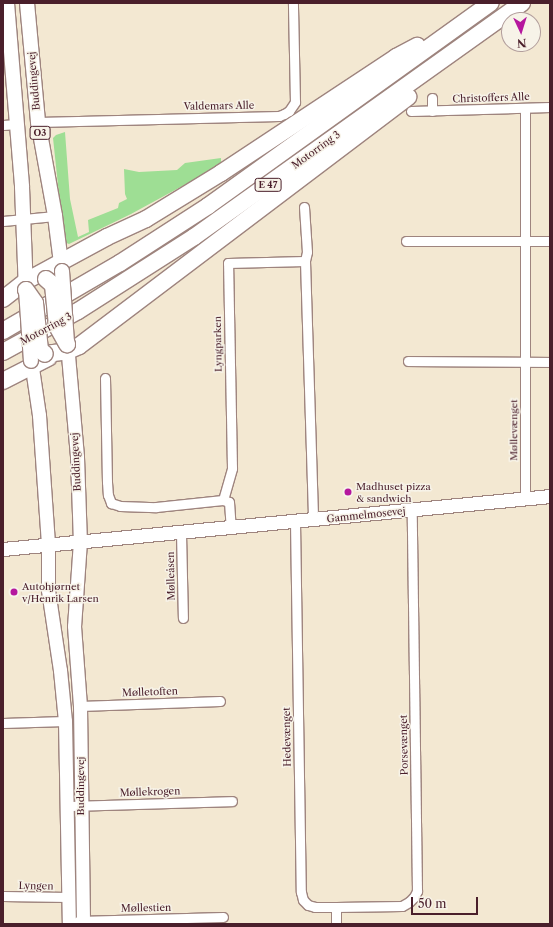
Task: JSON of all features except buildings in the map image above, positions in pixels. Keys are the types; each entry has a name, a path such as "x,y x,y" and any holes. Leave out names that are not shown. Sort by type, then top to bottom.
{"highway":[{"name":"Motorring 3","path":"3,331 120,263 208,206 491,3"},
{"name":"Motorring 3","path":"510,12 522,3"},
{"path":"3,299 146,219 221,173 396,57 470,19"},
{"name":"Motorring 3","path":"3,352 78,311 194,237 501,19"},
{"path":"3,381 50,355 78,346 431,80 501,20"},
{"path":"26,285 46,279 53,285 57,326 50,355"},
{"path":"26,285 35,303 40,350 50,355"}],"main road":[{"name":"Buddingevej","path":"7,3 17,124 26,285"},
{"name":"Buddingevej","path":"27,3 38,122 55,216 61,267 50,355"}],"street":[{"name":"Valdemars Alle","path":"38,122 279,116 284,114 289,111 294,102 293,3"},
{"path":"432,98 432,111"},
{"name":"Christoffers Alle","path":"411,111 550,107"},
{"name":"Møllevænget","path":"525,108 525,499"},
{"path":"3,125 17,124"},
{"path":"304,207 307,252 305,261 313,520"},
{"path":"3,221 55,216"},
{"path":"406,241 550,241"},
{"name":"Lyngparken","path":"223,500 232,468 228,263 305,261"},
{"name":"Buddingevej","path":"50,355 77,457 80,541 74,626 80,706 83,922"},
{"name":"Buddingevej","path":"50,355 39,415 48,544 48,590 60,670 65,721 69,922"},
{"path":"408,361 550,362"},
{"path":"105,378 107,482 108,495 111,503 120,506 156,507 223,500 229,502 230,528"},
{"name":"Gammelmosevej","path":"3,549 295,522 550,496"},
{"name":"Porsevænget","path":"336,907 402,906 414,897 417,891 412,510"},
{"name":"Hedevænget","path":"295,522 301,892 303,900 308,905 315,907 336,907"},
{"name":"Mølleåsen","path":"181,533 183,618"},
{"name":"Mølletoften","path":"80,706 220,701"},
{"path":"3,723 65,721"},
{"name":"Møllekrogen","path":"67,806 232,801"},
{"name":"Lyngen","path":"3,896 68,897"},
{"path":"336,907 336,924"},
{"name":"Møllestien","path":"69,922 223,917"}],"green space":[{"path":"65,132 70,199 78,237 89,232 88,220 118,208 119,203 127,199 125,194 124,169 139,172 177,170 185,163 221,158 221,165 131,214 69,244 64,242 53,138 56,135"}],"place":[{"name":"Madhuset pizza & sandwich","path":"348,492"},
{"name":"Autohjørnet v/Henrik Larsen","path":"14,592"}]}
